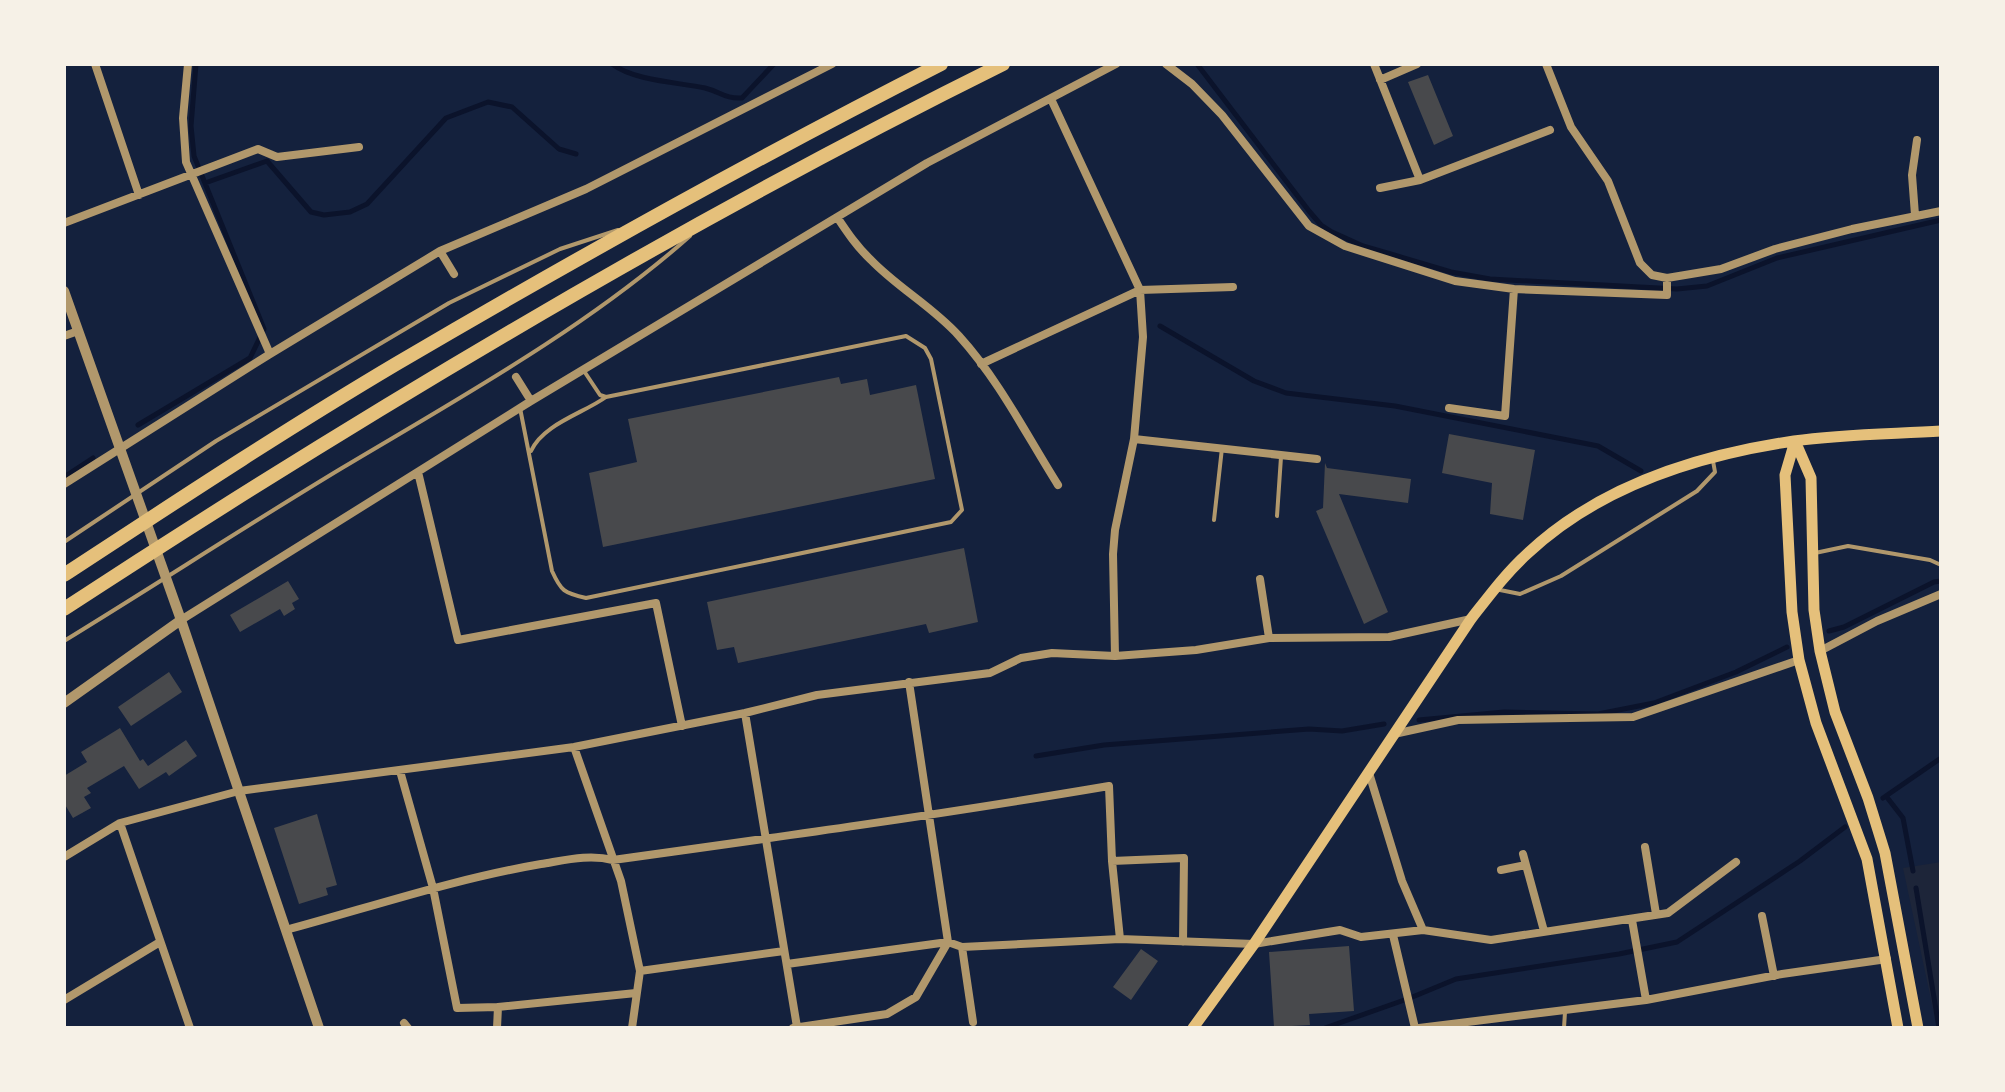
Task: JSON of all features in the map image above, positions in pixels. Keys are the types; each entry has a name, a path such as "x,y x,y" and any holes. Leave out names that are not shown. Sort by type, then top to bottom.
{"highway":[{"path":"64,575 227,468 394,365 653,218 941,64"},
{"path":"64,609 239,495 391,402 719,211 1003,64"}],"main road":[{"path":"1193,1028 1254,944 1471,619 1527,553 1558,528 1600,501 1656,475 1712,459 1795,441 1941,431"},
{"path":"1795,441 1811,478 1814,610 1820,651 1835,712 1885,853 1918,1028"},
{"path":"1795,441 1785,475 1792,612 1799,660 1816,723 1867,859 1898,1028"}],"street":[{"path":"95,64 139,195"},
{"path":"188,64 183,118 186,162 196,171 270,354"},
{"path":"64,484 440,251 586,189 832,64"},
{"path":"64,703 181,620 531,401 927,163 1116,64"},
{"path":"1166,64 1192,84 1222,115 1309,226 1321,235 1424,273 1455,281 1514,289 1667,294 1667,280"},
{"path":"1374,64 1420,180"},
{"path":"1380,80 1417,64"},
{"path":"1546,64 1571,127 1608,181 1640,263 1652,275 1667,280 1721,269 1775,249 1941,211"},
{"path":"1051,99 1140,290 1143,337 1134,439 1115,530 1115,656"},
{"path":"1380,188 1420,180 1550,130"},
{"path":"1915,215 1912,175 1917,140"},
{"path":"64,223 258,149 277,157 359,147"},
{"path":"837,217 856,245 939,316 981,364 1058,485"},
{"path":"440,251 454,274"},
{"path":"981,364 1140,290 1233,287"},
{"path":"1449,408 1505,416 1514,289"},
{"path":"64,291 181,620 319,1028"},
{"path":"64,336 78,331"},
{"path":"516,377 531,401"},
{"path":"1134,439 1317,459"},
{"path":"418,472 458,640 656,603 682,726"},
{"path":"1260,579 1269,638"},
{"path":"1820,651 1877,621 1941,594"},
{"path":"64,857 120,823 239,791 574,747 745,713 817,695 990,673 1021,658 1052,653 1115,656 1196,650 1269,638 1389,637 1471,619"},
{"path":"1393,734 1458,720 1633,717 1799,660"},
{"path":"745,713 795,1028 887,1014 916,997 948,942 909,682"},
{"path":"574,747 621,881 640,971 632,1028"},
{"path":"400,771 433,888 457,1008 498,1007 636,993"},
{"path":"1369,773 1402,881 1423,930"},
{"path":"286,930 433,888 594,855 613,860 928,817 1109,786 1120,939"},
{"path":"120,823 190,1028"},
{"path":"1645,847 1656,914"},
{"path":"1867,859 1885,853"},
{"path":"1523,854 1544,931"},
{"path":"1112,861 1184,858 1183,942"},
{"path":"787,964 948,942 962,947 1120,939 1254,944 1340,930 1361,937 1423,930 1491,940 1668,913 1736,862"},
{"path":"1501,870 1526,865"},
{"path":"1762,916 1774,976"},
{"path":"1632,920 1646,1000"},
{"path":"1393,935 1417,1028 1646,1000 1887,959"},
{"path":"64,1000 160,942"},
{"path":"962,947 973,1022"},
{"path":"640,971 784,951"},
{"path":"497,1028 498,1007"}],"lane":[{"path":"64,641 512,366 650,272 719,211"},
{"path":"64,542 198,453 449,303 560,249 653,218"},
{"path":"520,408 552,571 559,588 571,595 586,598 951,522 962,510 931,359 925,348 906,336 606,397 549,430 534,444 530,454"},
{"path":"583,370 600,395 606,397"},
{"path":"1214,520 1222,448"},
{"path":"1277,516 1281,457"},
{"path":"1494,589 1520,594 1561,576 1697,491 1715,472 1712,459"},
{"path":"1813,553 1848,546 1930,560 1941,565"},
{"path":"1564,1028 1565,1009"}],"shaded area":[{"path":"1941,862 1941,1028 1937,1028 1903,868"}],"building":[{"path":"1428,75 1453,136 1434,145 1408,82"},
{"path":"839,377 841,384 867,379 870,395 916,385 935,479 603,547 589,473 637,462 628,419"},
{"path":"1449,434 1535,450 1523,520 1490,514 1492,483 1442,473"},
{"path":"1325,463 1327,468 1411,479 1408,503 1339,494 1388,612 1364,624 1316,511 1323,508"},
{"path":"964,548 978,622 929,633 926,624 738,663 734,647 717,650 707,602"},
{"path":"288,581 299,599 292,603 295,609 284,616 280,609 240,632 230,615"},
{"path":"169,672 182,692 131,726 118,707"},
{"path":"120,728 140,761 143,759 148,766 186,740 197,756 169,776 166,772 139,789 124,766 87,788 91,793 84,797 91,808 73,818 64,803 64,776 87,762 81,752"},
{"path":"317,814 337,885 326,888 328,895 299,904 274,828"},
{"path":"1349,946 1354,1011 1309,1014 1310,1025 1274,1027 1269,952"},
{"path":"1141,949 1158,961 1131,1000 1113,987"}],"waterway":[{"path":"138,425 250,358 264,329 194,156 191,126 196,64"},
{"path":"612,64 632,74 705,88 736,98 742,98 774,64"},
{"path":"1197,64 1321,225 1363,246 1451,272 1490,279 1677,289 1707,286 1777,258 1941,220"},
{"path":"205,183 267,161 311,212 324,215 350,212 367,204 446,118 488,102 512,107 559,149 576,154"},
{"path":"1160,326 1254,381 1286,393 1395,406 1598,446 1641,471"},
{"path":"64,477 93,458"},
{"path":"1829,631 1844,627 1941,581"},
{"path":"1419,720 1504,712 1598,714 1654,703 1736,672 1787,647"},
{"path":"1036,756 1104,745 1309,729 1342,731 1384,724"},
{"path":"1883,798 1941,758"},
{"path":"1886,796 1903,818 1913,871"},
{"path":"1325,1028 1456,979 1677,942 1800,861 1845,827"},
{"path":"1916,888 1939,1028"}]}
